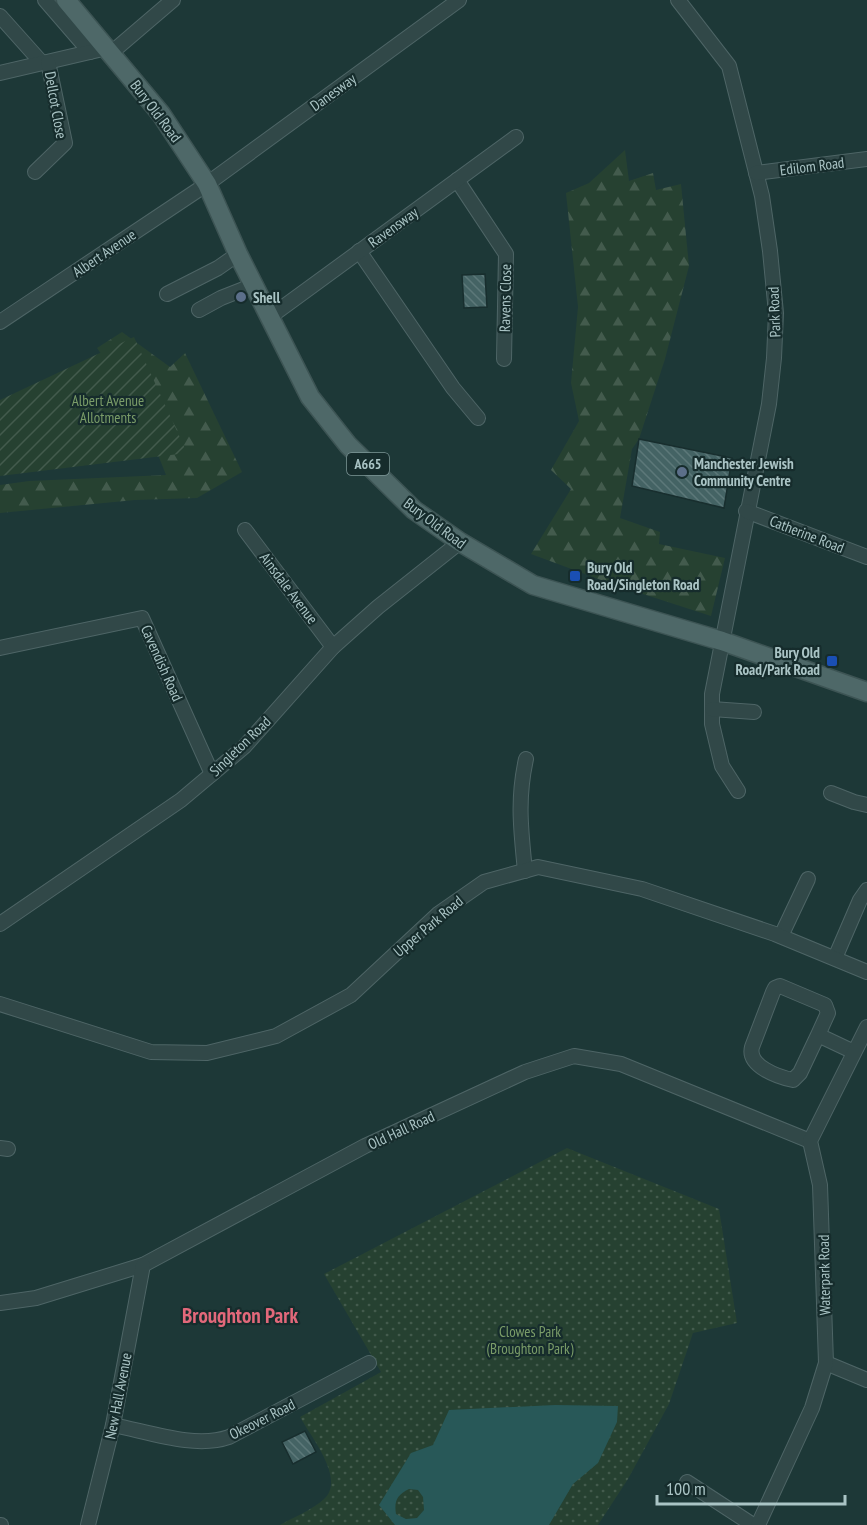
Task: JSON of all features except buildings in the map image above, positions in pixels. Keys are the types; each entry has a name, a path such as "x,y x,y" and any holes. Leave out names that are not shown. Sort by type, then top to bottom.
{"main road":[{"name":"Bury Old Road","path":"66,0 103,51 161,114 207,184 238,254 310,397 348,445 414,510 460,542 533,585 722,641 867,692"}],"street":[{"path":"45,0 103,51"},
{"path":"0,73 103,51 173,0"},
{"name":"Danesway","path":"207,184 459,0"},
{"name":"Park Road","path":"678,0 729,66 756,172 770,251 775,324 769,404 746,511 712,694 712,724 722,766 738,792"},
{"path":"0,15 45,62"},
{"name":"Dellcot Close","path":"35,172 65,143 45,62"},
{"name":"Ravensway","path":"271,316 516,137"},
{"name":"Edilom Road","path":"756,172 867,159"},
{"name":"Ravens Close","path":"457,180 506,254 504,359"},
{"name":"Albert Avenue","path":"0,322 207,184"},
{"path":"359,251 453,388 478,418"},
{"path":"167,294 218,268 238,254"},
{"path":"199,310 221,298 254,285"},
{"name":"Catherine Road","path":"746,511 867,557"},
{"name":"Ainsdale Avenue","path":"245,530 333,647"},
{"name":"Singleton Road","path":"0,924 181,800 244,747 333,647 378,607 460,542"},
{"name":"Cavendish Road","path":"0,648 142,618 212,774"},
{"path":"712,709 754,712"},
{"path":"525,871 519,796 526,759"},
{"path":"831,793 867,805"},
{"name":"Upper Park Road","path":"0,1004 151,1052 207,1053 276,1036 351,995 438,914 484,882 538,867 642,889 781,936 867,972"},
{"path":"781,936 808,879"},
{"path":"835,958 860,900 867,890"},
{"path":"777,987 784,987 826,1007 828,1012 818,1035 800,1073 793,1080 757,1065 751,1057 752,1047 777,987"},
{"path":"810,1141 867,1027"},
{"path":"818,1035 854,1052"},
{"name":"Old Hall Road","path":"0,1303 36,1298 143,1265 365,1146 525,1072 574,1056 621,1064 810,1141"},
{"name":"Waterpark Road","path":"758,1525 812,1408 826,1363 820,1185 810,1141"},
{"name":"New Hall Avenue","path":"88,1525 113,1425 143,1265"},
{"name":"Okeover Road","path":"113,1425 199,1442 215,1442 229,1437 369,1363"},
{"path":"826,1363 867,1380"},
{"path":"687,1482 753,1525"}],"green space":[{"path":"625,150 629,181 653,173 656,190 681,184 689,266 665,359 639,439 632,449 620,518 660,532 659,544 725,558 711,616 612,584 531,554 571,489 551,470 579,421 571,383 578,307 566,193 589,183"},
{"path":"122,332 170,367 185,353 242,472 197,498 135,500 0,513 0,485 29,481 166,475 139,407 97,348"},
{"name":"Albert Avenue Allotments","path":"134,337 187,453 0,476 0,400"},
{"name":"Clowes Park (Broughton Park)","path":"567,1148 719,1209 737,1323 693,1333 669,1404 628,1479 598,1525 280,1525 314,1507 330,1491 329,1470 318,1446 300,1417 381,1372 324,1274"}],"water":[{"path":"555,1405 618,1406 617,1422 598,1463 573,1484 549,1525 395,1525 379,1505 411,1453 433,1445 449,1410","holes":["409,1489 418,1490 423,1497 424,1510 417,1518 406,1519 396,1514 396,1502 399,1496"]}],"place":[{"name":"Shell","path":"241,297"},
{"name":"Manchester Jewish Community Centre","path":"682,472"},
{"name":"Bury Old Road/Singleton Road","path":"575,576"},
{"name":"Bury Old Road/Park Road","path":"832,661"}],"district":[{"name":"Broughton Park","path":"240,1315"}]}
